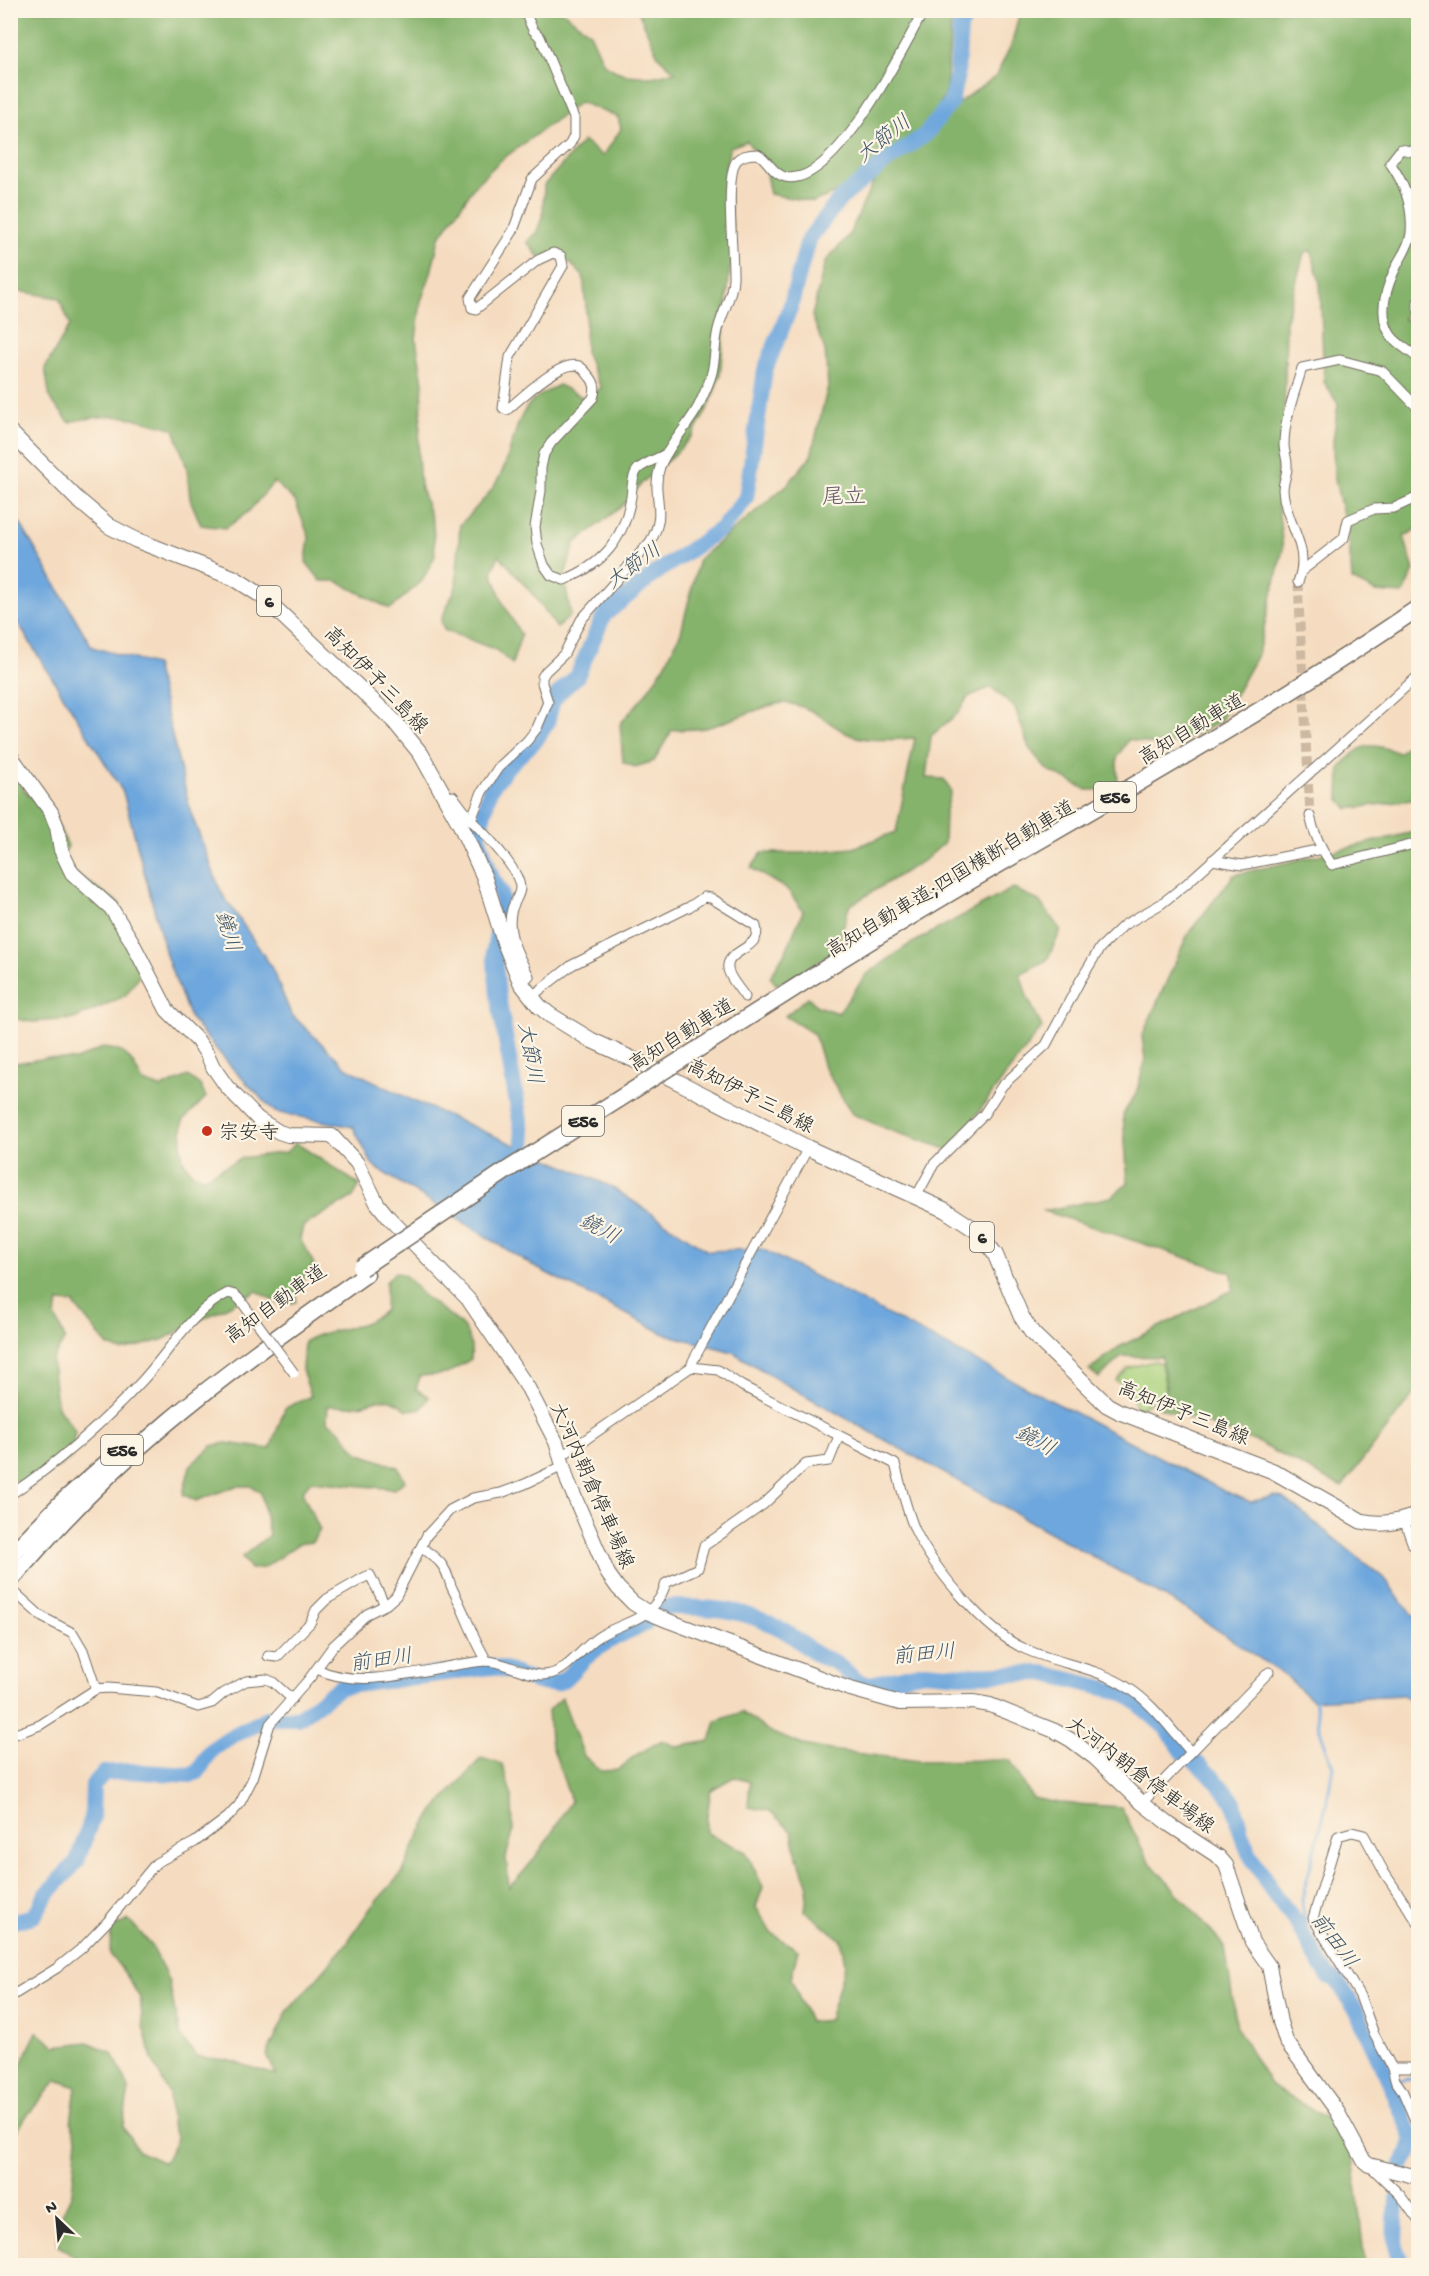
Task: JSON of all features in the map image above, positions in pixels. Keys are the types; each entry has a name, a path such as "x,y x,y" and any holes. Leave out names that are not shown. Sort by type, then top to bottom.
{"highway":[{"name":"高知自動車道","path":"10,1581 19,1554 61,1503 151,1425 234,1359 504,1172 681,1058 808,983 956,889 1298,688 1419,608"},
{"name":"高知自動車道;四国横断自動車道","path":"808,983 1262,719 1419,619"}],"main road":[{"name":"高知伊予三島線","path":"10,432 76,498 109,526 136,540 234,578 269,602 394,721 421,754 447,798 487,885 521,983 531,997 550,1015 574,1030 808,1148 945,1210 977,1231 1002,1267 1027,1325 1107,1405 1274,1472 1361,1521 1380,1524 1411,1517"},
{"name":"大河内朝倉停車場線","path":"10,755 51,812 57,827 61,850 72,873 111,908 131,940 167,1010 198,1041 227,1087 258,1119 288,1135 332,1136 357,1163 377,1203 468,1299 528,1388 556,1442 608,1574 618,1588 646,1612 847,1688 900,1703 972,1702 1000,1708 1071,1740 1095,1758 1142,1803 1219,1857 1226,1866 1252,1942 1269,1966 1286,2041 1337,2111 1360,2155 1369,2165"},
{"path":"1369,2165 1419,2177"}],"street":[{"path":"524,10 530,24 540,37 574,118 574,136 570,144 532,179 513,231 470,298 472,308 476,309 538,260 553,253 561,256 563,266 510,357 503,408 507,410 549,375 570,365 577,365 583,369 592,378 596,391 593,398 550,443 544,454 535,526 537,544 544,565 552,575 564,580 582,573 604,555 618,539 628,516 634,476 638,470 667,453"},
{"path":"472,821 476,805 490,779 537,728 548,702 542,677 564,654 581,620 650,542 658,529 660,512 658,474 667,453 698,407 711,375 718,329 733,281 730,206 732,171 737,160 745,155 758,154 783,177 798,179 815,170 860,122 924,10"},
{"path":"1419,153 1401,149 1390,164 1405,188 1411,234 1392,275 1383,316 1391,336 1419,358"},
{"path":"1419,302 1419,309"},
{"path":"1298,582 1303,570 1300,540 1285,503 1283,488 1287,466 1284,444 1287,422 1302,369 1340,360 1382,371 1419,408"},
{"path":"1303,570 1344,538 1348,520 1374,509 1394,508 1419,497"},
{"path":"916,1197 934,1164 984,1114 1002,1086 1046,1045 1100,948 1124,924 1161,904 1419,676"},
{"path":"447,798 453,796 506,860 518,880 520,888 511,910 510,919 512,937 529,976 521,983"},
{"path":"1310,816 1313,831 1332,865 1419,843"},
{"path":"1212,860 1242,865 1322,849"},
{"path":"531,997 572,965 704,897 711,898 756,926 758,932 756,940 730,960 727,966 728,972 745,997"},
{"path":"10,1997 57,1968 82,1948 108,1921 156,1863 195,1842 239,1805 253,1778 270,1724 317,1669 333,1646 367,1614 385,1605 396,1596 432,1528 450,1510 473,1498 501,1493 525,1484 562,1462 692,1364 808,1148"},
{"path":"10,1495 50,1468 93,1429 143,1380 179,1335 214,1299 228,1293 235,1295 294,1373"},
{"path":"692,1364 718,1370 742,1386 895,1464 914,1528 935,1564 1004,1638 1033,1652 1102,1675 1129,1688 1168,1724 1191,1752"},
{"path":"317,1669 328,1674 349,1678 403,1675 487,1661 500,1662 539,1675 549,1674 564,1666 595,1639 646,1612 661,1598 666,1583 698,1568 704,1546 764,1504 806,1464 829,1461 839,1436"},
{"path":"1411,1517 1413,1545 1419,1550"},
{"path":"421,1547 440,1563 450,1577 451,1587 460,1601 469,1627 487,1661"},
{"path":"268,1656 277,1658 310,1623 316,1610 327,1599 365,1577 370,1575 385,1605"},
{"path":"10,1588 42,1617 73,1633 83,1650 96,1689"},
{"path":"1142,1803 1269,1672"},
{"path":"10,1736 40,1725 96,1689 156,1692 198,1707 212,1703 224,1693 246,1681 266,1679 273,1682 288,1702"},
{"path":"1419,1923 1384,1872 1364,1835 1352,1832 1338,1836 1313,1918 1360,1996 1374,2034 1419,2127"},
{"path":"1392,2068 1419,2068"},
{"path":"1369,2165 1400,2195 1419,2220"}],"green space":[{"path":"10,11 562,11 590,33 604,64 627,75 651,77 675,72 658,56 638,11 952,11 946,90 932,122 996,76 1012,43 1020,11 1418,11 1418,248 1404,319 1418,327 1418,528 1404,537 1414,570 1403,594 1376,592 1352,580 1349,542 1334,475 1333,441 1338,404 1324,382 1320,283 1311,250 1304,253 1286,320 1284,426 1278,466 1278,506 1283,549 1258,653 1220,722 1180,742 1155,745 1129,739 1117,757 1118,789 1087,790 1046,769 1029,748 1015,708 991,687 968,697 958,713 931,736 926,778 944,779 951,791 945,814 944,843 926,859 849,906 838,948 801,973 777,985 770,977 787,949 803,911 788,890 751,868 762,853 803,853 853,848 896,832 915,738 880,740 854,736 803,707 784,703 759,709 709,727 672,730 654,761 635,767 623,762 620,724 644,696 665,665 681,632 699,559 788,484 811,456 828,386 825,350 812,316 825,262 849,235 876,176 813,202 770,194 764,165 747,141 730,147 726,165 734,247 729,276 720,375 710,404 693,435 674,455 643,482 621,507 575,543 564,578 571,615 557,628 535,597 499,555 492,572 503,603 521,635 512,664 496,650 444,630 441,620 456,587 460,525 497,481 525,410 534,399 559,385 586,399 601,388 585,352 586,306 583,276 564,257 538,256 527,242 537,232 543,214 544,185 583,141 603,156 621,129 618,117 580,102 500,161 476,184 439,238 431,273 421,301 416,339 423,383 418,456 420,485 433,523 435,556 422,581 390,609 337,581 321,581 306,562 309,537 295,501 274,482 249,511 226,528 201,525 190,499 187,468 174,429 133,418 110,416 69,422 50,399 45,368 70,325 59,298 18,291 11,286"},
{"path":"1418,735 1418,799 1348,809 1339,798 1340,768 1347,760 1360,749 1372,746 1399,753"},
{"path":"10,764 24,790 55,820 68,846 62,857 70,869 119,903 141,973 125,996 74,1019 32,1022 11,1018"},
{"path":"1418,831 1418,1388 1342,1487 1257,1442 1159,1407 1167,1388 1161,1357 1122,1356 1099,1378 1089,1370 1119,1347 1233,1290 1232,1273 1044,1211 1111,1197 1128,1183 1123,1114 1136,1094 1145,1060 1142,1036 1188,934 1234,875"},
{"path":"1013,888 1039,901 1061,930 1047,960 1020,974 1027,996 1042,1027 950,1150 892,1131 852,1114 824,1067 814,1034 785,1016 808,997 817,1006 838,1013 866,975 907,946"},
{"path":"102,1048 124,1053 143,1082 161,1088 188,1076 200,1085 206,1097 183,1121 181,1146 183,1160 191,1172 204,1177 242,1158 286,1152 296,1143 360,1185 353,1197 303,1226 300,1239 314,1264 297,1288 296,1302 282,1305 257,1291 162,1340 122,1351 108,1346 73,1303 59,1302 55,1316 65,1339 52,1360 57,1406 75,1431 71,1458 37,1482 24,1485 10,1478 10,1064 47,1058 76,1060"},
{"path":"395,1272 408,1278 423,1295 457,1321 468,1336 471,1359 447,1374 420,1376 416,1389 429,1397 421,1409 407,1410 388,1399 354,1406 328,1406 327,1421 339,1429 358,1453 398,1467 405,1481 394,1489 311,1481 302,1492 320,1530 312,1542 298,1544 264,1568 250,1569 242,1557 269,1535 261,1493 251,1486 236,1486 196,1501 183,1494 190,1466 212,1446 226,1443 270,1449 285,1408 311,1396 302,1370 304,1342 325,1333 356,1326 385,1310 386,1282"},
{"path":"1154,1361 1161,1363 1166,1389 1164,1396 1138,1409 1124,1384 1116,1381 1128,1368"},
{"path":"562,1698 584,1756 601,1771 618,1770 633,1757 662,1740 677,1747 710,1741 716,1721 742,1712 770,1732 803,1745 830,1750 919,1761 1010,1760 1032,1798 1060,1803 1121,1807 1148,1860 1225,1947 1237,2028 1271,2086 1321,2115 1340,2130 1353,2156 1365,2265 83,2265 58,2246 58,2223 72,2193 77,2137 71,2123 76,2087 57,2080 25,2118 16,2134 11,2208 11,2085 37,2032 55,2046 88,2042 113,2053 129,2088 123,2126 138,2151 164,2163 177,2139 171,2123 169,2094 152,2059 143,2026 140,1998 110,1954 111,1928 129,1920 152,1946 169,1982 180,2036 197,2057 227,2060 276,2075 267,2055 287,2012 344,1947 372,1906 403,1872 415,1843 433,1812 481,1758 502,1764 512,1797 513,1832 506,1857 509,1887 535,1857 571,1801 550,1740 548,1710","holes":["734,1777 750,1782 748,1807 770,1811 792,1832 797,1857 808,1883 805,1911 841,1940 845,1965 829,2020 809,2022 791,1978 798,1950 771,1933 756,1907 763,1887 746,1852 707,1833 711,1790"]}],"water":[{"name":"鏡川","path":"10,506 92,647 155,665 191,813 221,892 271,966 291,1014 347,1068 416,1102 610,1186 708,1251 762,1249 1224,1491 1251,1502 1274,1496 1284,1498 1386,1580 1402,1603 1418,1619 1418,1709 1403,1695 1312,1700 1287,1677 1186,1609 778,1380 733,1352 665,1334 535,1267 373,1166 353,1127 275,1112 234,1070 190,1018 167,958 123,792 11,612"}],"waterway":[{"name":"大節川","path":"526,1171 524,1143 498,996 494,950 502,907 501,892 492,878 478,836 490,789 508,766 535,741 547,723 552,703 577,676 604,615 656,573 722,528 746,498 765,370 790,308 808,240 840,199 887,161 926,134 951,102 957,75 960,27 966,18 977,10"},
{"name":"前田川","path":"661,1610 668,1607 714,1609 756,1618 785,1631 821,1657 834,1662 855,1679 864,1683 870,1684 924,1672 961,1675 1043,1673 1127,1694 1166,1728 1184,1753"},
{"name":"前田川","path":"10,1922 34,1916 46,1895 77,1861 92,1818 93,1785 104,1773 128,1771 190,1775 198,1772 211,1750 230,1737 267,1718 298,1718 340,1687 491,1667 541,1683 558,1683 601,1646 645,1624"},
{"path":"1315,1698 1319,1727 1333,1767 1326,1806 1302,1899 1309,1932 1337,1980"},
{"name":"前田川","path":"1191,1758 1211,1775 1234,1802 1241,1833 1249,1853 1276,1897 1295,1920 1328,1976 1337,1980 1358,2014 1413,2140 1410,2152 1402,2164"},
{"path":"1399,2081 1418,2078"},
{"name":"前田川","path":"1397,2199 1395,2242 1402,2266"}],"tunnel":[{"path":"1298,582 1310,816"}],"place":[{"name":"宗安寺","path":"207,1131"}],"district":[{"name":"尾立","path":"844,495"}]}
